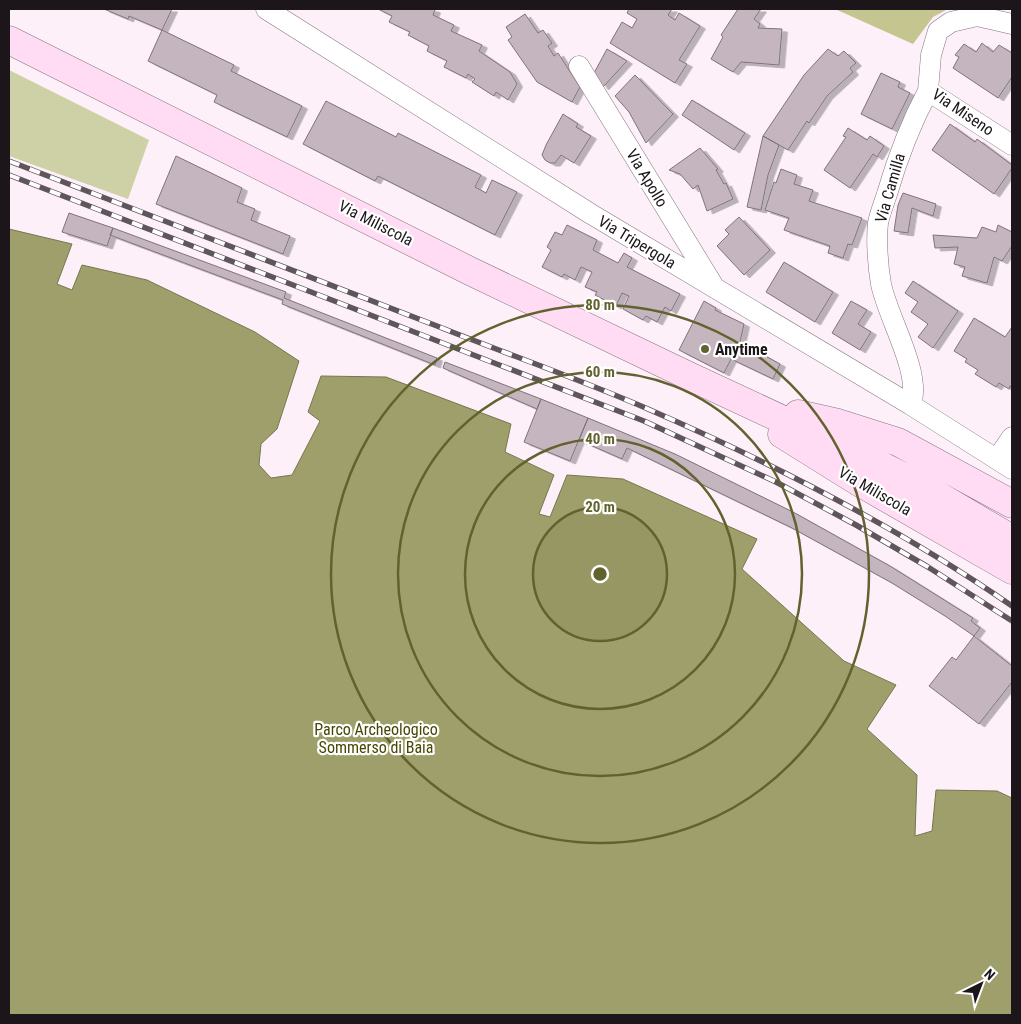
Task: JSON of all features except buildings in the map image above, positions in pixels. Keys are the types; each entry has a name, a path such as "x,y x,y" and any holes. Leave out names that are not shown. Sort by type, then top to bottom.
{"main road":[{"name":"Via Miliscola","path":"9,40 470,271 894,472 1012,539"},
{"name":"Via Miliscola","path":"745,402 838,423 898,442 1012,504"},
{"name":"Via Miliscola","path":"745,402 781,433 817,457 1012,570"}],"street":[{"name":"Via Tripergola","path":"266,9 492,152 1004,464"},
{"name":"Via Miseno","path":"1012,24 977,16 951,22 938,31 931,55 928,91 1012,145"},
{"name":"Via Apollo","path":"579,66 715,289"},
{"name":"Via Camilla","path":"911,406 914,396 912,376 881,285 878,223 896,162 909,127 928,91"},
{"path":"1004,464 1012,437"}],"shaded area":[{"path":"835,9 948,9 933,17 913,44"},
{"path":"9,70 149,140 128,199 9,156"},
{"name":"Parco Archeologico Sommerso di Baia","path":"9,229 72,244 57,284 72,290 82,265 147,280 255,332 299,361 277,429 261,444 259,465 271,478 292,475 320,421 308,412 321,376 386,377 511,424 505,452 554,475 539,514 550,517 567,475 623,479 757,539 742,569 844,661 896,685 867,729 917,775 915,836 932,831 936,790 997,791 1012,798 1012,1015 9,1015"}],"railway":[{"path":"9,161 648,409 742,452 835,499 926,550 1012,606"},
{"path":"9,175 644,421 776,482 856,525 928,567 1012,621"}],"place":[{"name":"Anytime","path":"705,349"}]}
